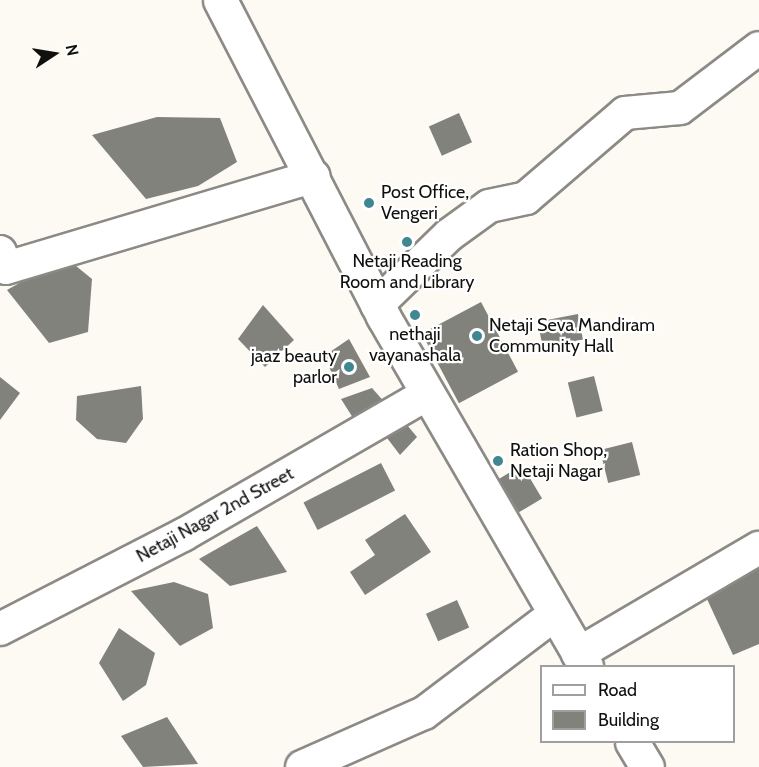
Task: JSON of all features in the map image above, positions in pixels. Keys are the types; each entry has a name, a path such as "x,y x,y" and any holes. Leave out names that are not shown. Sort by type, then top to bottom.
{"main road":[{"path":"220,0 314,176 377,305 582,660"},
{"path":"633,743 647,767"}],"street":[{"path":"377,305 449,235 489,206 526,198 626,113 680,108 759,48"},
{"path":"0,252 6,268 314,176"},
{"name":"Netaji Nagar 2nd Street","path":"0,629 183,535 427,394"},
{"path":"582,660 759,548"},
{"path":"302,767 424,713 555,614"}],"building":[{"path":"459,113 472,142 442,156 429,126"},
{"path":"157,117 220,118 237,162 198,186 146,199 92,135"},
{"path":"65,257 92,279 88,332 49,343 7,290"},
{"path":"481,302 518,372 459,403 422,333"},
{"path":"263,305 294,340 265,367 238,339"},
{"path":"578,314 583,340 543,347 538,322"},
{"path":"349,339 370,377 339,389 324,356"},
{"path":"594,376 603,411 577,417 568,383"},
{"path":"0,377 20,393 0,420"},
{"path":"141,386 143,419 126,443 97,439 76,420 77,396"},
{"path":"372,388 387,405 355,421 341,399"},
{"path":"402,419 417,437 400,455 384,434"},
{"path":"632,442 640,475 608,483 600,450"},
{"path":"381,463 395,491 318,530 303,502"},
{"path":"522,465 542,498 519,512 499,479"},
{"path":"405,514 431,552 365,595 350,572 375,555 365,540"},
{"path":"257,526 287,572 230,586 199,559"},
{"path":"759,542 759,644 733,655 693,569"},
{"path":"174,582 208,594 213,628 180,646 131,591"},
{"path":"457,600 469,627 438,641 426,614"},
{"path":"119,628 155,653 146,685 123,701 99,663"},
{"path":"167,717 198,764 143,767 121,736"}],"place":[{"name":"Post Office, Vengeri","path":"369,203"},
{"name":"Netaji Reading Room and Library","path":"407,242"},
{"name":"nethaji vayanashala","path":"415,315"},
{"name":"Netaji Seva Mandiram Community Hall","path":"477,336"},
{"name":"jaaz beauty parlor","path":"349,367"},
{"name":"Ration Shop, Netaji Nagar","path":"498,461"}]}
